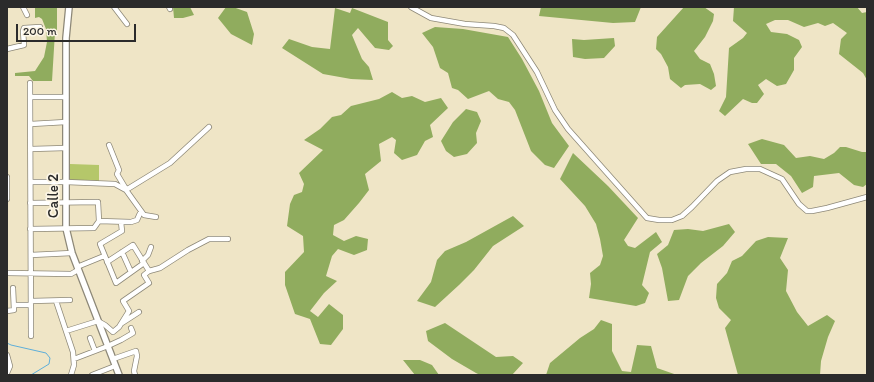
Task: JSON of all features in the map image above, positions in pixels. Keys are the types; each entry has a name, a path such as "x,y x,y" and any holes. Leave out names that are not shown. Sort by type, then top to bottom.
{"street":[{"path":"23,7 27,15"},
{"name":"Calle 2","path":"69,7 66,38 66,228 72,253 119,375"},
{"path":"114,7 127,24"},
{"path":"411,7 431,18 465,24 504,28 513,35 537,72 555,110 568,129 647,218 672,220 682,216 716,181 730,172 746,169 760,169 782,179 799,204 807,211 827,208 867,197"},
{"path":"7,49 24,45 23,29 40,27"},
{"path":"30,82 31,336"},
{"path":"31,98 66,97"},
{"path":"31,124 66,122"},
{"path":"126,190 170,163 209,127"},
{"path":"110,145 119,170 117,174 126,190 144,215 156,217"},
{"path":"31,149 66,148"},
{"path":"7,177 7,198"},
{"path":"31,182 115,184 126,190"},
{"path":"30,203 98,202 99,221 94,228 30,229"},
{"path":"99,221 121,222 137,220 141,211"},
{"path":"121,222 122,231 100,244 116,283 143,262 151,247"},
{"path":"66,331 98,321 113,332 119,327 129,311 123,301 149,283 144,275 149,271 160,268 188,250 209,239 228,239"},
{"path":"107,262 133,245 149,271"},
{"path":"122,252 131,272"},
{"path":"30,255 72,253"},
{"path":"7,273 71,274 104,256"},
{"path":"7,312 14,310 13,288"},
{"path":"14,305 70,300"},
{"path":"56,301 74,359 71,375"},
{"path":"120,324 139,312"},
{"path":"74,359 108,346 133,333 131,328"},
{"path":"90,338 95,351"},
{"path":"113,359 136,351 137,356 134,371 135,375"},
{"path":"7,355 10,366 7,373"},
{"path":"92,374 115,366"}],"green space":[{"path":"35,7 57,7 57,31 55,32 52,81 33,81 29,76 15,76 15,73 35,71 44,57 47,42 46,29 42,19 39,17 35,18"},
{"path":"173,7 190,7 194,15 183,18 174,18"},
{"path":"226,7 233,7 247,12 254,34 252,45 231,34 218,18"},
{"path":"541,7 641,7 635,22 613,23 539,16"},
{"path":"684,7 704,7 714,14 713,21 705,37 694,51 700,59 710,64 714,74 716,86 711,90 700,84 685,85 681,88 670,79 668,67 661,54 656,49 657,37"},
{"path":"734,7 857,7 862,13 867,12 867,80 863,73 839,54 841,39 847,33 833,23 825,26 818,23 804,27 788,20 775,20 766,24 771,32 787,34 799,40 802,47 794,58 794,70 786,84 777,86 766,79 758,85 764,94 757,103 752,103 743,99 725,116 719,111 726,97 729,48 743,38 747,33 733,21"},
{"path":"335,8 350,13 352,8 388,22 388,40 393,46 389,50 375,48 358,28 352,35 362,59 369,67 373,80 351,79 323,74 282,48 289,39 312,47 330,49"},
{"path":"435,27 463,29 508,37 539,91 552,123 569,146 554,168 545,165 531,151 515,110 509,102 498,99 489,91 468,99 458,90 452,88 448,73 440,68 433,47 422,33"},
{"path":"614,38 615,46 604,58 585,59 573,57 572,39 584,40"},
{"path":"392,92 402,98 412,96 425,102 441,98 448,108 430,125 433,137 425,141 417,155 402,160 394,153 396,140 392,137 379,144 381,161 365,174 369,190 344,220 334,225 333,235 344,241 356,236 368,239 367,250 354,255 338,249 332,256 326,276 337,281 324,293 310,311 318,317 329,304 343,315 343,329 331,345 320,344 310,319 295,314 285,285 285,272 304,252 303,236 287,226 290,204 294,195 302,192 304,184 299,173 323,150 304,140 320,129 332,117 341,115 351,106 379,99"},
{"path":"466,109 477,112 481,121 476,133 477,143 467,154 454,157 446,151 441,141 453,122"},
{"path":"762,139 784,145 796,158 810,156 824,159 840,147 867,152 867,184 863,187 854,185 839,173 814,176 813,187 802,193 791,176 776,164 761,164 748,144"},
{"path":"573,153 608,186 638,218 624,240 628,246 635,248 656,232 662,242 650,252 642,285 649,293 645,303 636,306 589,298 591,284 590,273 600,265 603,256 596,224 585,206 560,179"},
{"path":"70,164 99,165 99,181 70,181"},
{"path":"513,216 524,226 493,246 474,270 435,307 417,301 431,282 437,260 445,251 466,242"},
{"path":"729,224 735,232 723,246 701,263 688,276 679,300 668,301 662,268 657,254 668,245 674,230 688,229 703,231"},
{"path":"768,237 788,238 780,258 788,270 786,291 797,312 808,326 827,315 835,321 828,337 821,361 820,375 738,375 725,328 731,320 719,308 716,298 717,284 727,273 732,261 742,256 756,241"},
{"path":"601,320 612,324 612,351 622,371 631,372 637,345 651,346 657,368 677,375 546,375 550,363 580,338 594,329"},
{"path":"445,323 496,357 513,356 523,363 512,375 480,375 476,373 452,359 428,341 426,331"},
{"path":"403,360 420,360 432,365 439,375 415,375"}],"waterway":[{"path":"7,343 46,353 50,358 49,364 31,375"}]}
